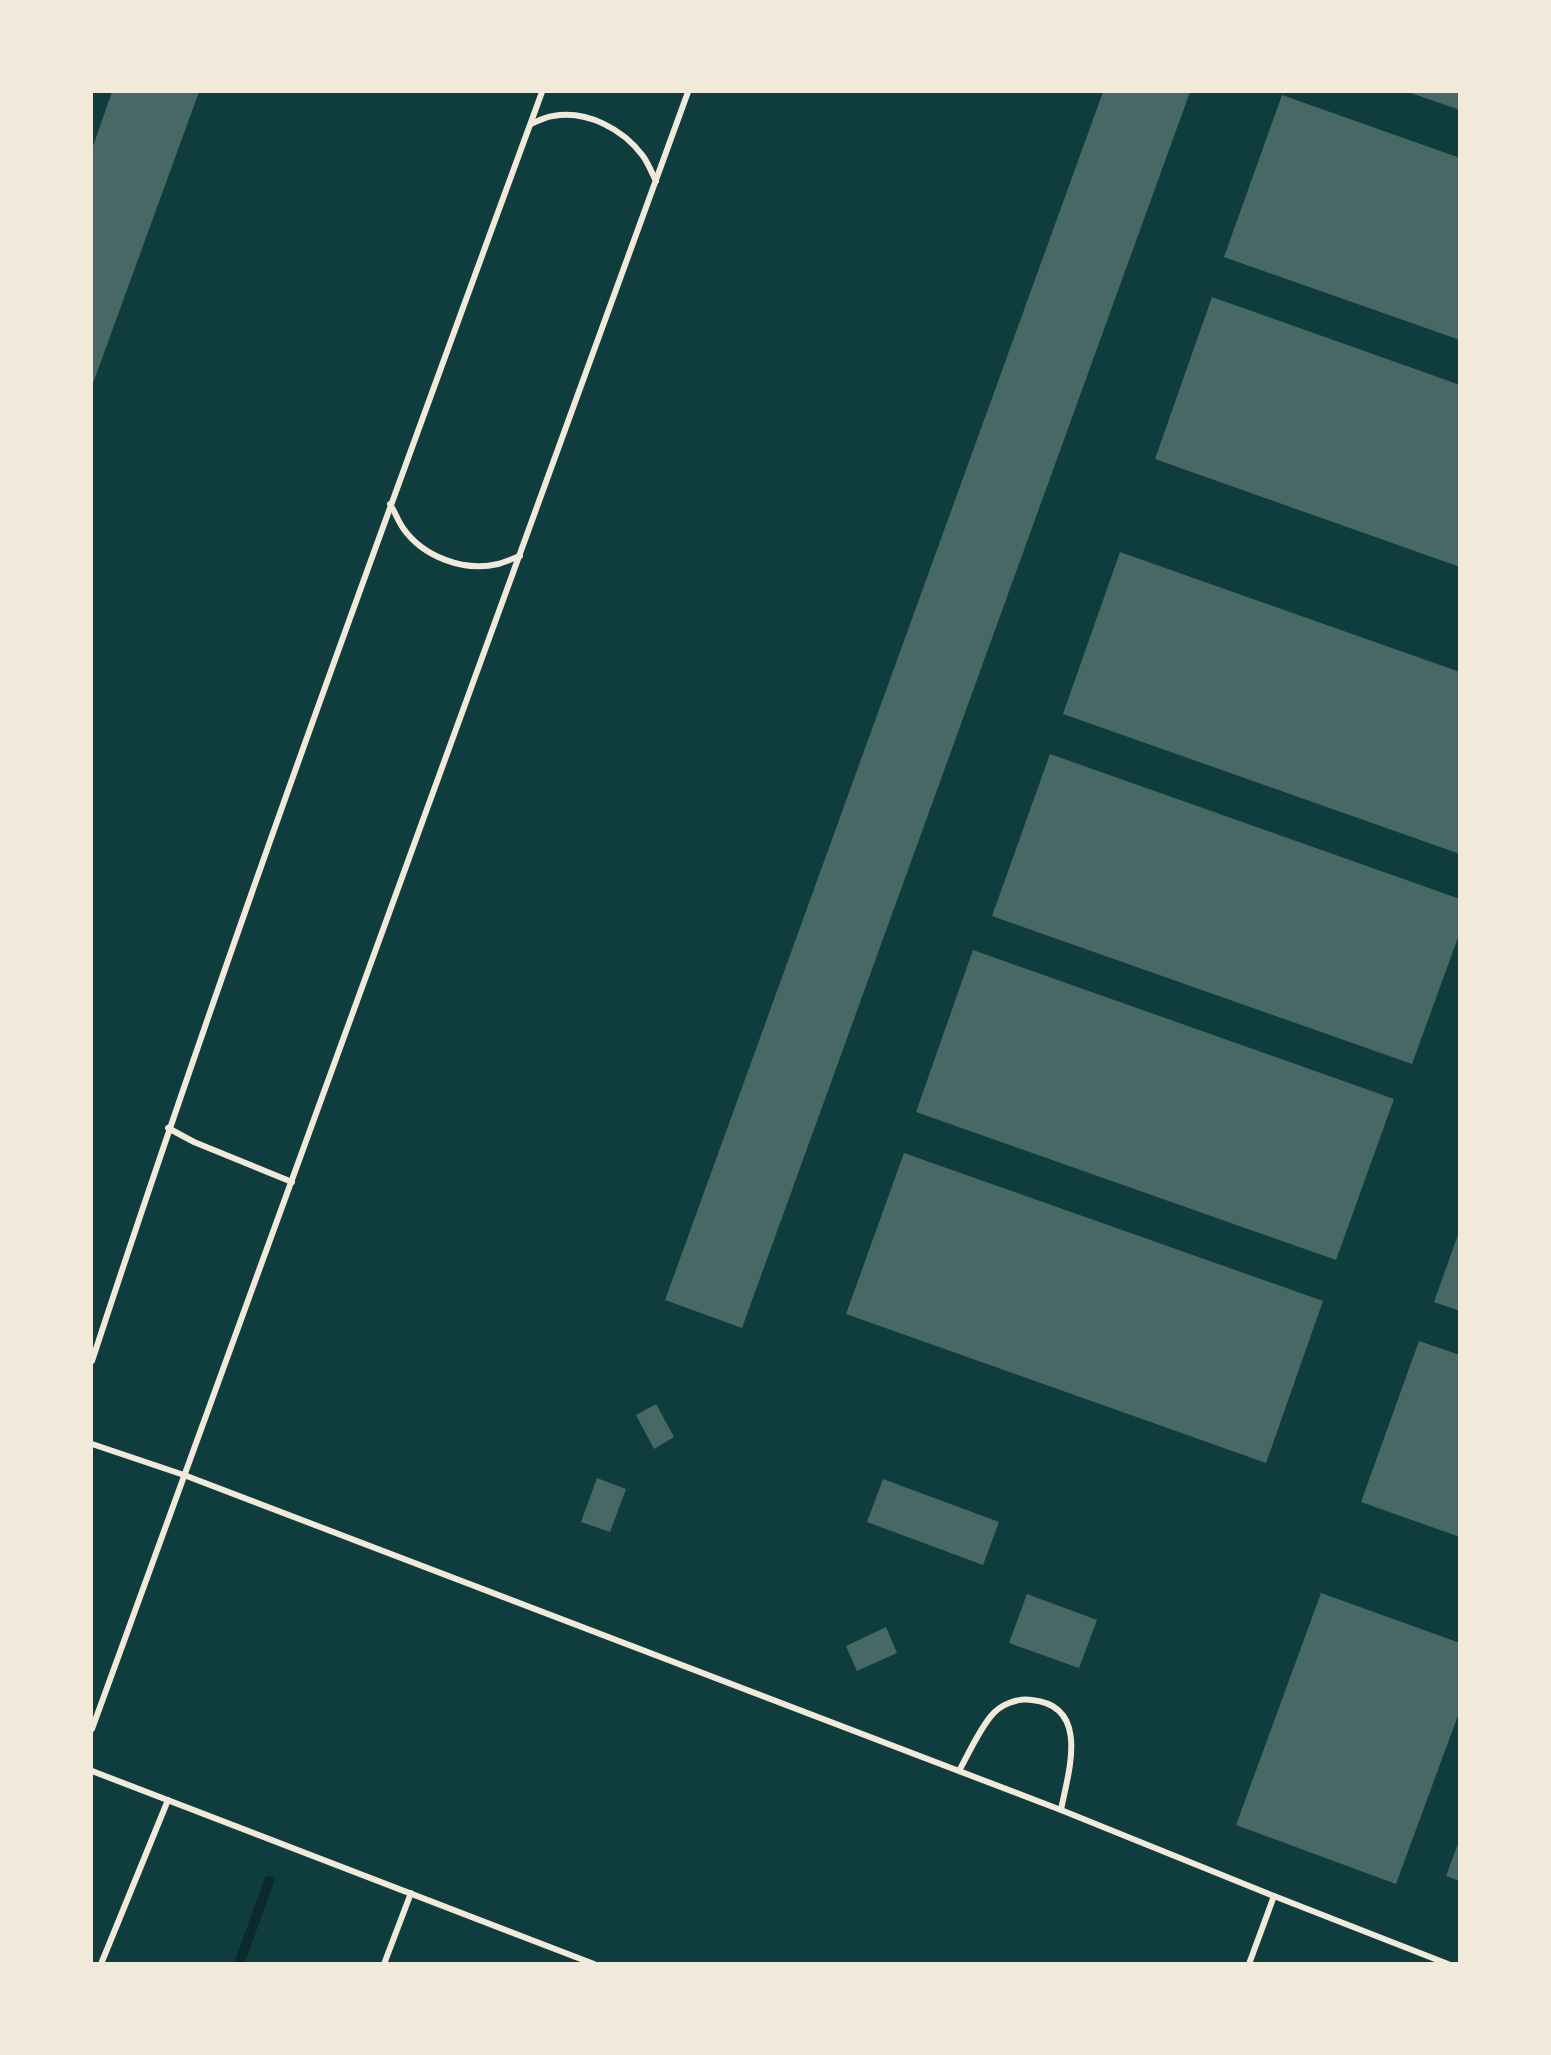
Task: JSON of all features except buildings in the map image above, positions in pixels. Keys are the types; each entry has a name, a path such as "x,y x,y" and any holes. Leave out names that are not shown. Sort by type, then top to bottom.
{"street":[{"path":"92,1361 168,1128 390,504 542,92"},
{"path":"92,1729 688,92"},
{"path":"531,124 553,116 576,115 601,122 624,137 644,157 656,181"},
{"path":"390,504 403,529 424,549 449,562 473,566 497,565 520,556"},
{"path":"168,1128 194,1142 292,1182"},
{"path":"92,1444 184,1475 1061,1810 1448,1964"},
{"path":"959,1771 991,1716 1001,1707 1012,1701 1038,1700 1050,1705 1060,1714 1068,1724 1072,1737 1073,1749 1061,1810"},
{"path":"92,1771 594,1964"},
{"path":"101,1964 168,1800"},
{"path":"384,1964 411,1893"},
{"path":"1249,1964 1274,1896"}],"waterway":[{"path":"239,1964 269,1881"}]}
